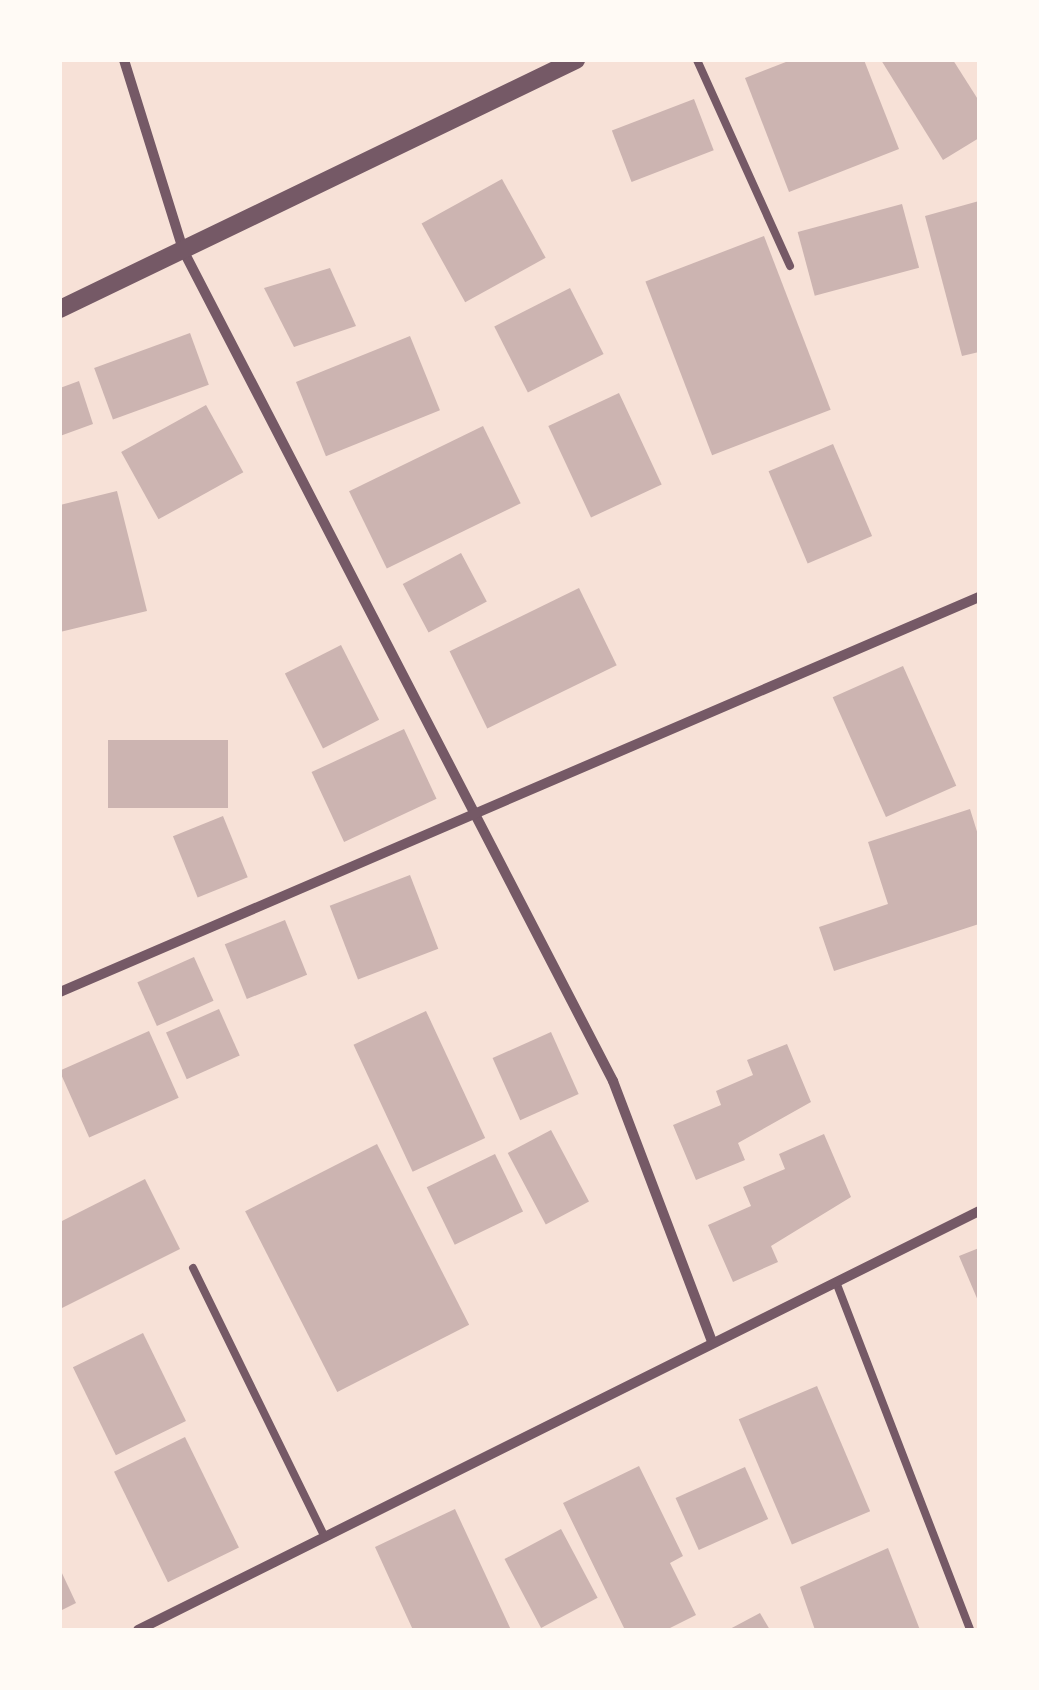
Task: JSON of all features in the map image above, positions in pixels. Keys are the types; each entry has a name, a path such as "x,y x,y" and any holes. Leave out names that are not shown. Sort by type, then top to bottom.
{"street":[{"path":"124,60 183,250 613,1080 712,1342"},
{"path":"60,309 576,60"},
{"path":"60,992 979,597"},
{"path":"138,1630 979,1211"}],"lane":[{"path":"698,60 790,266"},
{"path":"194,1268 325,1537"},
{"path":"836,1282 970,1630"}],"building":[{"path":"791,60 864,60 899,149 789,192 745,78"},
{"path":"881,60 953,60 979,101 979,138 943,160"},
{"path":"694,99 714,150 632,182 612,131"},
{"path":"502,179 546,258 465,302 422,224"},
{"path":"979,201 979,352 962,356 925,216"},
{"path":"902,204 919,268 815,296 798,232"},
{"path":"764,236 831,410 712,455 645,282"},
{"path":"330,268 356,326 294,347 264,288"},
{"path":"570,288 604,354 528,393 494,327"},
{"path":"190,333 209,385 113,420 94,368"},
{"path":"410,336 440,410 326,456 296,382"},
{"path":"79,381 93,424 60,436 60,388"},
{"path":"619,393 662,485 591,518 548,426"},
{"path":"206,405 243,472 158,519 121,452"},
{"path":"483,426 521,503 387,569 349,491"},
{"path":"833,444 872,536 808,563 769,471"},
{"path":"117,491 147,611 60,632 60,505"},
{"path":"461,553 487,602 429,633 403,584"},
{"path":"579,588 617,665 487,728 450,651"},
{"path":"341,645 379,720 323,748 285,674"},
{"path":"903,666 956,786 886,817 833,697"},
{"path":"404,729 437,799 344,842 312,772"},
{"path":"108,740 228,740 228,808 108,808"},
{"path":"970,809 979,838 979,924 834,971 819,927 888,904 868,842"},
{"path":"223,816 248,877 198,897 173,836"},
{"path":"410,875 438,949 358,980 330,906"},
{"path":"285,920 307,975 247,999 225,944"},
{"path":"194,957 214,1001 157,1026 137,982"},
{"path":"219,1009 240,1056 187,1079 166,1033"},
{"path":"426,1011 485,1138 413,1172 353,1045"},
{"path":"149,1031 179,1098 89,1138 60,1071"},
{"path":"551,1032 579,1094 520,1120 493,1058"},
{"path":"787,1044 811,1102 738,1143 745,1160 696,1180 673,1125 721,1105 716,1091 753,1075 747,1060"},
{"path":"551,1130 589,1202 546,1225 508,1153"},
{"path":"824,1134 851,1197 771,1246 778,1262 733,1282 708,1225 751,1206 743,1187 785,1169 779,1154"},
{"path":"377,1144 469,1325 337,1392 245,1211"},
{"path":"495,1154 523,1212 455,1245 427,1187"},
{"path":"145,1179 180,1249 60,1309 60,1222"},
{"path":"979,1248 979,1303 959,1256"},
{"path":"143,1333 186,1421 116,1455 73,1367"},
{"path":"817,1386 870,1511 792,1544 739,1419"},
{"path":"185,1437 239,1548 168,1582 114,1472"},
{"path":"639,1466 683,1556 670,1563 696,1615 666,1630 625,1630 563,1503"},
{"path":"745,1467 768,1519 699,1550 676,1498"},
{"path":"455,1509 511,1630 413,1630 375,1547"},
{"path":"561,1529 598,1598 541,1628 504,1559"},
{"path":"888,1548 920,1630 815,1630 800,1587"},
{"path":"60,1569 76,1603 60,1611"},
{"path":"760,1613 770,1630 728,1630"}]}
